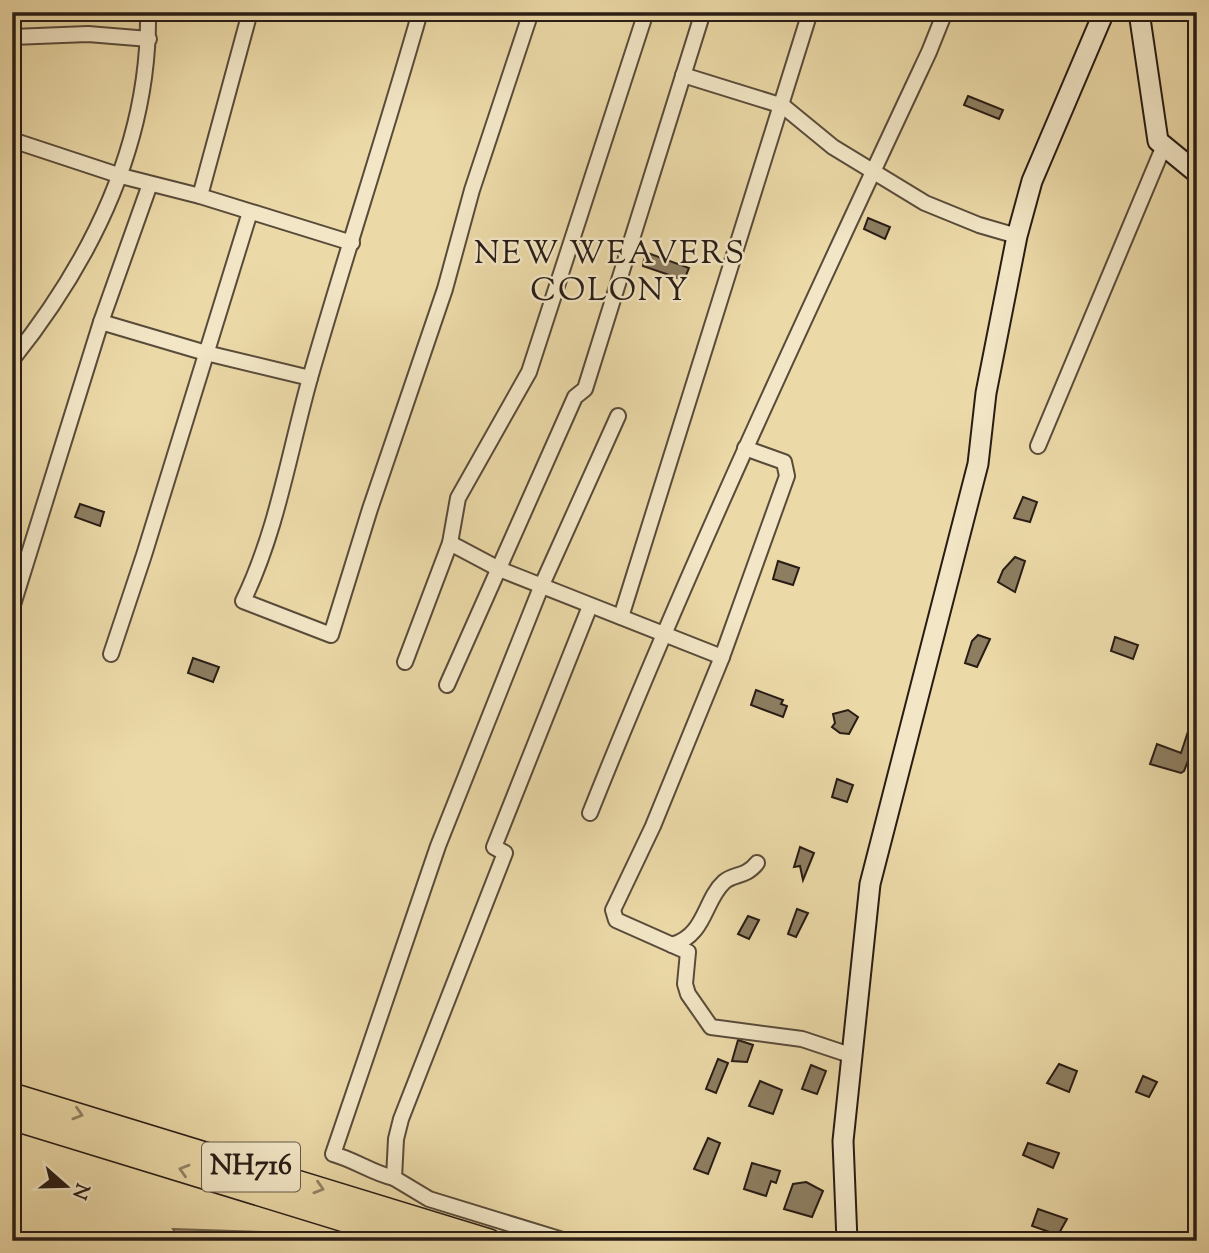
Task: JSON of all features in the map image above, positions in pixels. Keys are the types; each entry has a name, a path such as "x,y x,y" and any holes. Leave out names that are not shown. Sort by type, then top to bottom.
{"highway":[{"name":"NH716","path":"12,1095 489,1241"},
{"name":"NH716","path":"12,1118 412,1241"}],"main road":[{"path":"847,1241 843,1141 870,884 978,464 986,393 1017,236 1032,181 1104,12"},
{"path":"1139,12 1158,141 1163,148 1197,173"}],"street":[{"path":"12,360 84,259 121,176 138,118 149,39 148,12"},
{"path":"200,196 250,12"},
{"path":"420,12 310,379 276,512 254,579 243,601 331,635 370,509 445,289 472,190 531,12"},
{"path":"405,662 450,542 458,498 529,372 646,12"},
{"path":"447,685 575,397 585,389 703,12"},
{"path":"621,617 783,106 810,12"},
{"path":"590,813 662,633 945,12"},
{"path":"12,37 88,34 149,39"},
{"path":"683,75 783,106 833,147 874,169 925,203 979,225 1017,236"},
{"path":"12,140 121,176 200,196 352,243"},
{"path":"1038,446 1163,148"},
{"path":"12,608 101,322 150,184"},
{"path":"111,654 250,212"},
{"path":"101,322 206,353 310,379"},
{"path":"566,1241 429,1199 394,1178 373,1173 355,1160 333,1154 438,846 541,587 618,416"},
{"path":"745,448 784,462 787,476 738,606 722,657 653,826 613,910 616,920 626,926 688,952 685,984 688,994 711,1027 802,1039 847,1054 850,1058"},
{"path":"450,542 499,569 541,587 722,657"},
{"path":"394,1178 396,1139 401,1119 505,853 494,847 590,606"},
{"path":"672,945 689,937 724,882 745,875 757,863"}],"water":[{"path":"173,1229 264,1232 286,1241 180,1241"}],"building":[{"path":"968,96 1003,110 999,119 964,105"},
{"path":"868,218 890,227 885,239 864,229"},
{"path":"645,252 689,268 684,280 643,266"},
{"path":"1023,497 1037,502 1030,522 1014,518"},
{"path":"80,504 104,512 100,526 75,517"},
{"path":"1015,557 1025,561 1015,592 998,582 1003,570"},
{"path":"778,561 799,568 793,585 773,579"},
{"path":"978,635 990,639 977,667 965,663 972,641"},
{"path":"1115,637 1138,645 1133,659 1111,651"},
{"path":"193,658 219,667 213,682 188,673"},
{"path":"756,690 783,700 781,704 787,706 783,717 751,705"},
{"path":"848,710 858,717 849,734 840,733 832,727 835,723 833,714"},
{"path":"1195,710 1197,738 1184,771 1181,773 1150,764 1157,744 1181,753"},
{"path":"837,779 853,785 847,802 832,797"},
{"path":"800,847 814,853 803,880 800,866 794,867"},
{"path":"797,909 808,913 796,937 788,934"},
{"path":"748,916 759,920 749,939 738,934"},
{"path":"738,1040 753,1045 747,1062 732,1061"},
{"path":"718,1059 728,1063 716,1093 706,1089"},
{"path":"1059,1064 1077,1071 1069,1092 1047,1083"},
{"path":"811,1065 826,1071 817,1094 802,1089"},
{"path":"1143,1076 1157,1082 1149,1097 1136,1092"},
{"path":"760,1081 782,1090 773,1114 749,1106"},
{"path":"708,1138 720,1143 708,1174 694,1169"},
{"path":"1028,1143 1059,1153 1053,1168 1023,1155"},
{"path":"752,1163 780,1171 776,1183 771,1181 766,1196 744,1189"},
{"path":"806,1182 823,1191 812,1217 784,1209 793,1184"},
{"path":"1038,1209 1067,1219 1058,1235 1032,1226"}],"district":[{"name":"NEW WEAVERS COLONY","path":"610,274"}]}
